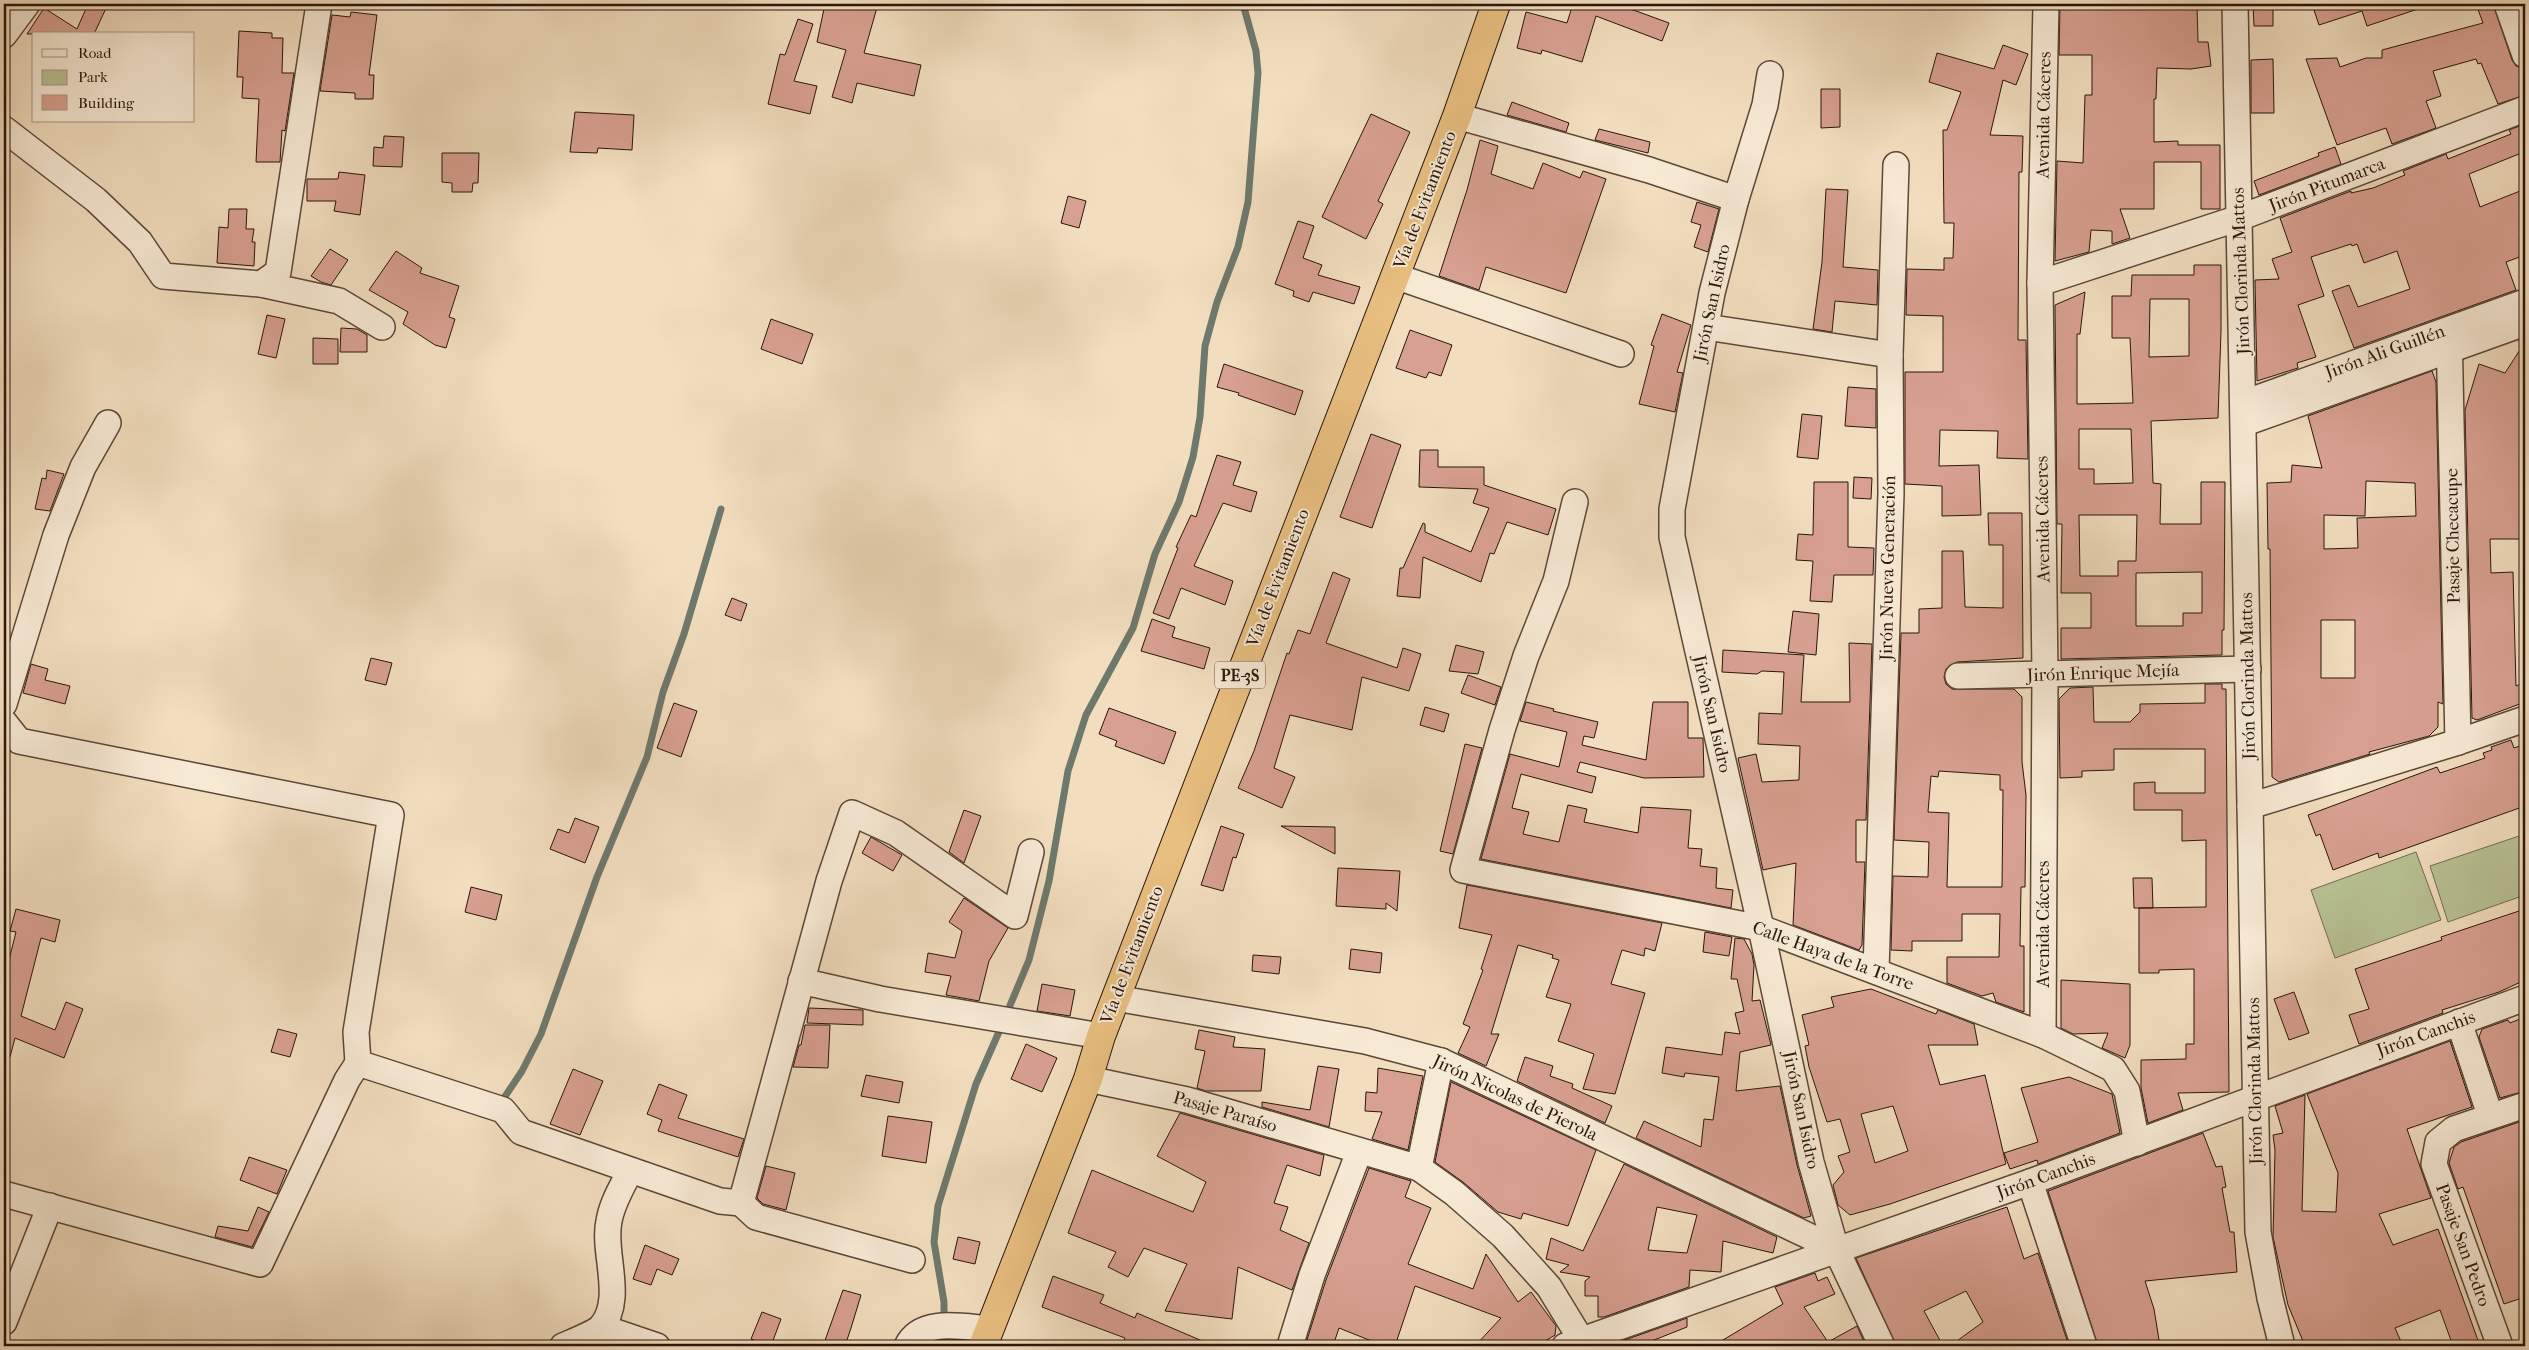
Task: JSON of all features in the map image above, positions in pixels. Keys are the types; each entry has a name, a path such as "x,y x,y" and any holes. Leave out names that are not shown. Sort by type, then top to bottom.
{"highway":[{"name":"Vía de Evitamiento","path":"986,1338 1088,1079 1101,1036 1457,116 1496,4"}],"street":[{"path":"4,35 27,4"},
{"path":"261,284 278,272 318,4"},
{"name":"Avenida Cáceres","path":"2043,1035 2046,674 2040,283 2046,4"},
{"name":"Jirón Clorinda Mattos","path":"2235,4 2245,413 2258,1232 2270,1298 2282,1346"},
{"path":"2507,4 2525,56"},
{"name":"Jirón San Isidro","path":"1770,74 1765,105 1736,199 1712,293 1672,508 1672,537 1762,928 1811,1162 1836,1249 1882,1346"},
{"name":"Jirón Pitumarca","path":"2040,283 2239,218 2525,109"},
{"path":"1457,116 1649,170 1736,199"},
{"path":"4,129 96,200 140,242 163,276 261,284 339,301 382,327"},
{"name":"Jirón Nueva Generación","path":"1876,971 1891,493 1890,355 1896,165"},
{"path":"1395,276 1621,354"},
{"name":"Jirón Ali Guillén","path":"2245,413 2449,340 2525,302"},
{"name":"Jirón Ali Guillén","path":"2449,340 2525,323"},
{"path":"1706,327 1890,355"},
{"name":"Pasaje Checacupe","path":"2449,340 2458,742"},
{"path":"4,704 56,536 83,468 108,424"},
{"name":"Calle Haya de la Torre","path":"1575,502 1556,581 1526,656 1502,730 1463,870 1762,928 2043,1035 2112,1069 2127,1091 2137,1143"},
{"name":"Jirón Enrique Mejía","path":"1958,676 2248,668"},
{"path":"2250,806 2458,742 2525,719"},
{"path":"4,722 19,741 391,814 356,1032 358,1063 347,1080 260,1264 4,1194"},
{"path":"741,1203 829,881 852,813 896,833 1015,916 1031,852"},
{"path":"801,981 880,999 1101,1036"},
{"name":"Jirón Nicolas de Pierola","path":"1116,998 1365,1042 1441,1061 1836,1249"},
{"name":"Jirón Canchis","path":"1577,1344 1836,1249 2137,1143 2525,998"},
{"path":"2459,1022 2490,1115 2525,1105"},
{"path":"1441,1061 1419,1168 1454,1193 1503,1236 1549,1286 1577,1344"},
{"path":"358,1063 497,1108 521,1132 720,1201 741,1203 756,1217 912,1260"},
{"name":"Pasaje Paraíso","path":"1088,1079 1187,1100 1359,1152 1419,1168"},
{"name":"Pasaje San Pedro","path":"2490,1115 2454,1129 2438,1142 2434,1164 2500,1346"},
{"path":"1290,1346 1312,1275 1359,1152"},
{"path":"563,1346 601,1327 609,1309 613,1290 608,1223 614,1202 630,1171"},
{"path":"2030,1182 2084,1346"},
{"path":"4,1322 50,1206"},
{"path":"601,1327 657,1346"},
{"path":"907,1346 911,1339 923,1329 946,1327 986,1338"}],"green space":[{"path":"2525,834 2525,895 2448,922 2430,866"},
{"path":"2416,852 2441,920 2335,958 2311,890"}],"building":[{"path":"88,4 108,4 95,32 32,32 32,34 27,34 44,8 77,29"},
{"path":"825,4 878,4 864,53 921,65 914,96 857,83 852,103 832,97 846,50 817,42"},
{"path":"1569,4 1617,4 1669,23 1662,41 1596,16 1582,62 1542,50 1541,54 1517,48 1526,12 1567,23 1572,7"},
{"path":"2060,4 2197,6 2198,42 2208,42 2211,66 2191,69 2157,68 2156,99 2154,99 2154,142 2178,141 2178,145 2220,145 2220,209 2201,209 2201,162 2154,162 2154,209 2120,209 2130,238 2112,244 2112,231 2091,230 2089,252 2055,261 2057,161 2083,163 2085,95 2092,95 2092,55 2059,55"},
{"path":"2253,4 2273,4 2273,26 2254,26"},
{"path":"2312,4 2423,4 2424,7 2367,26 2362,11 2319,25"},
{"path":"2476,4 2493,4 2512,60 2516,66 2525,69 2525,95 2498,104 2481,63 2478,64 2476,59 2433,71 2441,96 2426,101 2436,128 2392,144 2386,128 2337,145 2306,59 2337,58 2340,67 2366,58 2382,58 2382,50 2483,23"},
{"path":"351,12 377,15 369,75 374,75 373,99 355,99 355,93 320,91 332,15 350,17"},
{"path":"798,19 813,24 794,81 817,86 810,114 768,104 780,54 785,55"},
{"path":"239,31 272,33 272,38 283,38 282,73 294,73 285,131 282,130 280,162 256,162 259,99 242,98 243,77 237,77"},
{"path":"2003,45 2028,54 2016,85 2003,80 1990,135 2023,136 2022,172 2019,172 2018,340 2026,340 2028,459 1997,458 1998,431 1940,430 1939,466 1979,465 1981,515 1942,516 1942,486 1905,484 1905,372 1943,372 1943,316 1906,315 1907,269 1944,270 1944,258 1953,258 1954,223 1944,223 1943,130 1947,130 1961,92 1929,82 1937,53 1994,69"},
{"path":"2273,59 2274,113 2251,113 2251,60"},
{"path":"1821,89 1840,89 1840,127 1821,128"},
{"path":"1512,102 1569,123 1566,132 1507,115"},
{"path":"575,112 634,115 632,150 598,148 597,153 570,152"},
{"path":"1371,114 1410,132 1378,201 1383,204 1366,239 1322,217"},
{"path":"2525,124 2525,168 2519,154 2469,174 2480,207 2525,189 2525,237 2519,239 2525,255 2506,262 2516,290 2354,348 2332,291 2349,285 2358,307 2410,289 2397,251 2364,263 2357,244 2352,246 2351,244 2311,257 2324,296 2298,305 2316,357 2297,363 2298,368 2257,381 2255,280 2279,279 2272,259 2292,252 2280,218 2351,191 2351,193 2373,188 2405,175 2403,171 2446,154 2448,159 2511,134 2509,130"},
{"path":"1599,129 1650,142 1648,153 1595,140"},
{"path":"384,136 404,137 402,167 373,166 374,147 383,148"},
{"path":"1480,140 1498,146 1491,174 1533,189 1543,163 1580,178 1583,171 1606,179 1566,293 1486,267 1479,290 1439,276 1467,190"},
{"path":"2335,147 2341,164 2259,195 2254,181 2319,156 2318,153"},
{"path":"442,153 479,153 478,183 473,183 472,192 452,192 452,183 442,182"},
{"path":"339,172 365,175 360,215 334,211 336,201 307,201 307,179 338,179"},
{"path":"1826,189 1848,190 1843,267 1878,270 1877,305 1835,301 1832,332 1813,329 1822,262"},
{"path":"1068,196 1086,201 1079,228 1061,223"},
{"path":"1697,202 1719,209 1708,252 1694,247 1701,225 1691,222"},
{"path":"229,209 247,209 246,229 254,229 252,242 255,242 254,266 217,263 219,227 228,228"},
{"path":"1298,221 1314,226 1303,258 1322,265 1318,275 1360,287 1354,304 1313,292 1309,302 1293,296 1294,291 1275,284"},
{"path":"330,249 348,260 331,285 311,276"},
{"path":"396,251 422,268 420,273 459,286 449,317 455,319 446,348 435,345 403,324 408,312 369,290"},
{"path":"2194,265 2221,265 2218,418 2151,421 2153,483 2161,484 2160,524 2201,524 2201,482 2225,482 2224,630 2222,630 2222,655 2061,659 2061,628 2091,628 2091,593 2061,593 2062,524 2057,524 2055,305 2085,292 2080,334 2077,334 2077,404 2133,403 2130,338 2112,338 2112,296 2131,296 2132,275 2194,275","holes":["2150,299 2189,299 2189,356 2149,357","2079,429 2131,429 2133,483 2094,484 2094,469 2079,469","2079,515 2137,515 2136,561 2118,561 2118,576 2080,576","2202,572 2202,613 2183,613 2183,626 2136,626 2136,573"]},
{"path":"1662,314 1691,325 1677,372 1683,373 1675,412 1639,404 1654,346 1651,345"},
{"path":"267,315 285,319 276,358 258,354"},
{"path":"771,319 813,334 802,364 761,349"},
{"path":"341,328 357,329 367,335 367,352 340,352"},
{"path":"1410,330 1452,345 1441,376 1429,372 1426,378 1396,368"},
{"path":"313,338 338,339 338,364 313,364"},
{"path":"2525,342 2525,539 2490,539 2491,573 2513,572 2516,686 2525,682 2525,702 2477,720 2472,718 2465,410 2479,364 2505,373"},
{"path":"1224,364 1303,391 1295,415 1238,395 1239,393 1217,387"},
{"path":"2432,371 2436,382 2443,704 2438,702 2438,727 2429,736 2369,752 2370,754 2279,782 2272,777 2270,549 2268,549 2267,483 2291,482 2292,465 2322,468 2308,416","holes":["2366,481 2415,483 2416,516 2357,518 2358,548 2324,549 2324,515 2365,516","2321,620 2355,620 2355,678 2321,678"]},
{"path":"1848,387 1876,389 1876,428 1845,426"},
{"path":"1802,414 1822,416 1818,459 1797,457"},
{"path":"1371,434 1401,445 1372,528 1340,517"},
{"path":"1420,450 1438,450 1438,467 1484,467 1484,485 1556,509 1548,535 1507,522 1494,554 1490,553 1481,582 1423,557 1420,598 1397,596 1400,568 1403,568 1423,523 1425,524 1425,532 1471,552 1489,508 1473,503 1478,489 1419,487"},
{"path":"1217,455 1241,462 1233,485 1257,492 1251,512 1223,503 1194,566 1233,581 1225,605 1181,588 1169,619 1153,613 1178,548 1176,547 1191,515 1196,517"},
{"path":"47,470 64,474 50,511 35,509 42,478 46,479"},
{"path":"1854,477 1872,478 1871,499 1853,498"},
{"path":"1814,482 1848,482 1848,547 1874,548 1873,575 1834,575 1832,602 1810,601 1813,561 1796,560 1798,534 1813,535"},
{"path":"1988,513 2022,513 2023,658 1957,662 1946,669 1944,677 1946,684 1952,689 2014,689 2022,697 2022,762 2026,795 2025,887 2021,887 2020,946 2024,946 2024,1012 1996,1002 1993,993 1982,996 1947,983 1947,957 1999,957 2000,914 1962,914 1962,941 1912,941 1912,951 1891,950 1893,876 1928,877 1929,842 1894,840 1901,633 1919,633 1919,609 1942,608 1942,551 1963,551 1965,607 2003,608 2003,545 1989,545","holes":["1939,771 2000,775 2000,790 2003,790 2002,887 1947,887 1949,813 1928,812 1931,776 1938,777"]},
{"path":"1333,572 1350,579 1326,643 1397,668 1403,648 1421,654 1409,691 1362,677 1352,730 1290,715 1274,768 1295,777 1282,808 1238,788 1254,751 1287,653 1289,654 1298,630 1310,634"},
{"path":"732,598 747,604 741,621 725,615"},
{"path":"1793,611 1819,614 1816,655 1788,652"},
{"path":"1152,619 1175,627 1172,637 1210,648 1204,669 1141,651"},
{"path":"1849,643 1872,644 1866,820 1856,820 1856,862 1865,862 1862,945 1859,950 1793,925 1796,863 1763,870 1738,758 1756,754 1762,782 1799,780 1800,746 1758,744 1759,713 1782,714 1784,672 1762,671 1757,674 1722,672 1723,650 1804,655 1801,702 1850,702"},
{"path":"1456,645 1484,652 1478,674 1449,671"},
{"path":"371,658 392,663 386,685 365,680"},
{"path":"31,664 48,669 45,680 70,686 65,704 23,693"},
{"path":"1468,675 1501,687 1495,705 1461,693"},
{"path":"2205,684 2222,684 2222,689 2226,689 2229,1092 2178,1093 2183,1110 2148,1123 2141,1088 2141,1060 2186,1059 2186,1044 2194,1044 2194,969 2159,970 2159,973 2139,973 2139,908 2134,908 2133,878 2152,878 2153,908 2206,907 2206,840 2182,841 2182,810 2134,810 2134,783 2155,782 2155,793 2205,793 2205,749 2114,749 2114,770 2082,771 2082,777 2060,778 2059,699 2070,688 2093,687 2094,722 2130,722 2140,712 2140,704 2205,703"},
{"path":"1526,702 1598,722 1594,738 1584,736 1582,745 1646,760 1653,702 1688,702 1688,738 1703,738 1704,777 1644,778 1580,762 1577,772 1596,777 1592,793 1521,774 1512,808 1529,812 1523,834 1559,842 1568,805 1587,809 1584,822 1638,833 1641,807 1691,810 1688,848 1702,849 1700,866 1717,868 1716,888 1733,890 1731,908 1481,859 1510,754 1559,767 1567,732 1520,721"},
{"path":"674,703 697,711 681,757 657,748"},
{"path":"1425,707 1449,714 1444,732 1420,725"},
{"path":"1109,708 1176,732 1164,764 1115,746 1117,741 1099,734"},
{"path":"2511,740 2514,748 2525,744 2525,806 2379,858 2378,853 2333,870 2320,834 2316,836 2308,815 2437,767 2440,773 2485,758 2483,753 2492,750 2491,747"},
{"path":"1465,744 1482,748 1453,854 1440,851"},
{"path":"964,810 981,816 964,863 949,852"},
{"path":"575,818 599,827 585,863 550,849 558,829 569,833"},
{"path":"1221,826 1244,834 1236,858 1233,857 1223,891 1201,885"},
{"path":"1281,826 1335,827 1335,854"},
{"path":"871,837 902,855 893,871 862,853"},
{"path":"1338,868 1400,871 1397,911 1386,903 1386,909 1336,906"},
{"path":"1467,885 1662,923 1655,951 1645,948 1644,956 1622,950 1611,984 1645,993 1615,1094 1583,1089 1594,1054 1558,1041 1571,1004 1546,997 1559,960 1552,958 1553,955 1518,945 1491,1034 1499,1034 1486,1066 1458,1053 1470,1027 1463,1024 1483,970 1481,969 1492,935 1459,928"},
{"path":"471,887 502,895 496,920 465,912"},
{"path":"964,898 1008,928 989,961 979,1001 946,995 951,976 925,972 928,953 955,958 962,931 949,922"},
{"path":"16,909 60,920 55,942 41,938 21,1016 55,1030 66,1002 83,1009 64,1058 15,1038 10,1057 4,1057 4,980 16,932 10,931"},
{"path":"2525,909 2525,980 2499,992 2442,1010 2443,1013 2359,1044 2349,1015 2369,1009 2355,969 2442,940 2441,937"},
{"path":"1705,932 1732,937 1729,956 1703,952"},
{"path":"1735,938 1744,939 1752,954 1754,965 1752,1001 1760,1000 1771,1045 1740,1052 1736,1091 1780,1086 1797,1165 1811,1216 1804,1218 1636,1138 1644,1121 1701,1147 1704,1119 1713,1120 1719,1077 1685,1073 1684,1077 1662,1073 1666,1047 1722,1055 1725,1032 1740,1034 1735,1013 1744,1011 1737,979 1731,979"},
{"path":"1351,949 1382,953 1380,973 1349,969"},
{"path":"1253,955 1281,957 1279,974 1252,971"},
{"path":"2061,980 2130,984 2130,1045 2125,1058 2102,1048 2108,1033 2073,1034 2061,1028"},
{"path":"1042,984 1075,990 1070,1016 1037,1011"},
{"path":"1871,989 1936,1014 1938,1010 1974,1024 1978,1045 1928,1045 1940,1085 1985,1075 2006,1164 1890,1204 1850,1215 1838,1205 1833,1185 1844,1172 1838,1156 1850,1152 1840,1119 1827,1122 1809,1067 1805,1046 1809,1045 1802,1015 1834,1007 1831,997","holes":["1893,1106 1908,1151 1875,1163 1861,1114"]},
{"path":"2294,992 2309,1033 2289,1040 2274,999"},
{"path":"809,1008 863,1010 863,1025 807,1023"},
{"path":"2525,1017 2525,1091 2500,1098 2479,1037 2482,1029 2508,1020 2510,1023"},
{"path":"805,1025 830,1025 828,1068 793,1067 799,1045 801,1045"},
{"path":"278,1029 297,1034 290,1057 271,1052"},
{"path":"1199,1030 1235,1037 1233,1047 1265,1049 1261,1091 1206,1091 1197,1088 1205,1051 1195,1049"},
{"path":"2450,1041 2472,1107 2407,1129 2431,1198 2379,1214 2393,1245 2438,1229 2480,1346 2453,1346 2440,1310 2395,1328 2403,1346 2305,1346 2288,1305 2273,1237 2275,1150 2273,1135 2283,1133 2275,1106 2305,1095 2302,1211 2336,1212 2338,1173 2307,1094"},
{"path":"1026,1044 1057,1058 1042,1092 1011,1079"},
{"path":"1525,1057 1553,1066 1550,1076 1573,1084 1572,1088 1612,1106 1605,1123 1517,1081"},
{"path":"1318,1066 1339,1069 1329,1127 1262,1107 1262,1102 1310,1110"},
{"path":"1378,1068 1423,1076 1408,1150 1372,1139 1382,1112 1365,1111 1366,1092 1377,1093"},
{"path":"573,1069 603,1081 580,1135 550,1124"},
{"path":"866,1075 903,1082 899,1103 861,1096"},
{"path":"2069,1077 2112,1094 2120,1133 2038,1164 2037,1160 2010,1169 2004,1153 2038,1142 2021,1088"},
{"path":"1451,1082 1596,1150 1568,1226 1523,1213 1521,1219 1498,1212 1463,1182 1435,1162"},
{"path":"659,1084 687,1095 678,1118 744,1139 738,1157 658,1131 662,1120 647,1114"},
{"path":"1180,1113 1324,1155 1320,1176 1287,1165 1274,1203 1288,1207 1280,1230 1309,1243 1292,1290 1238,1267 1232,1319 1165,1311 1187,1264 1144,1248 1128,1277 1108,1267 1116,1252 1068,1233 1092,1170 1193,1212 1206,1182 1157,1156"},
{"path":"888,1116 932,1122 926,1163 882,1156"},
{"path":"2525,1120 2525,1297 2504,1304 2463,1187 2458,1189 2449,1163 2454,1147 2461,1142"},
{"path":"2203,1133 2216,1167 2222,1166 2226,1187 2222,1188 2230,1232 2234,1232 2237,1272 2145,1281 2154,1309 2160,1346 2098,1346 2048,1191"},
{"path":"249,1157 287,1170 277,1194 240,1180"},
{"path":"1624,1164 1777,1237 1773,1253 1723,1241 1721,1272 1690,1270 1689,1287 1604,1317 1598,1317 1598,1296 1585,1296 1585,1281 1590,1277 1560,1272 1569,1265 1546,1259 1551,1238 1583,1251","holes":["1657,1207 1697,1215 1687,1253 1648,1250"]},
{"path":"766,1166 795,1173 786,1210 763,1204 757,1198"},
{"path":"1369,1168 1411,1181 1405,1197 1431,1208 1408,1264 1473,1289 1486,1254 1518,1302 1531,1292 1556,1326 1555,1335 1537,1346 1475,1346 1501,1318 1415,1286 1395,1346 1384,1346 1339,1328 1333,1346 1305,1346 1326,1280"},
{"path":"258,1207 269,1212 252,1247 215,1237 218,1226 248,1231"},
{"path":"2007,1207 2024,1259 2038,1253 2069,1346 1950,1346 1983,1322 1966,1291 1924,1311 1943,1346 1896,1346 1856,1258"},
{"path":"958,1237 980,1242 975,1264 953,1259"},
{"path":"645,1245 679,1259 672,1275 657,1269 651,1285 633,1279"},
{"path":"1815,1273 1818,1281 1827,1277 1835,1294 1804,1307 1828,1342 1857,1326 1866,1346 1713,1346 1783,1304 1775,1287"},
{"path":"1053,1276 1104,1295 1100,1303 1135,1318 1137,1313 1214,1346 1121,1346 1125,1338 1042,1307"},
{"path":"843,1290 861,1295 845,1346 823,1346"},
{"path":"762,1312 781,1319 771,1346 751,1339"},
{"path":"1687,1318 1687,1327 1639,1346 1608,1346"}],"waterway":[{"path":"1006,1015 1029,960 1049,881 1068,771 1086,715 1133,628 1155,554 1179,502 1193,457 1200,417 1205,346 1217,302 1238,247 1248,202 1258,73 1256,51 1243,4"},
{"path":"500,1104 522,1071 541,1034 597,877 647,757 663,692 684,634 721,509"},
{"path":"944,1346 944,1302 934,1242 938,1206 976,1084 1002,1025"}]}
